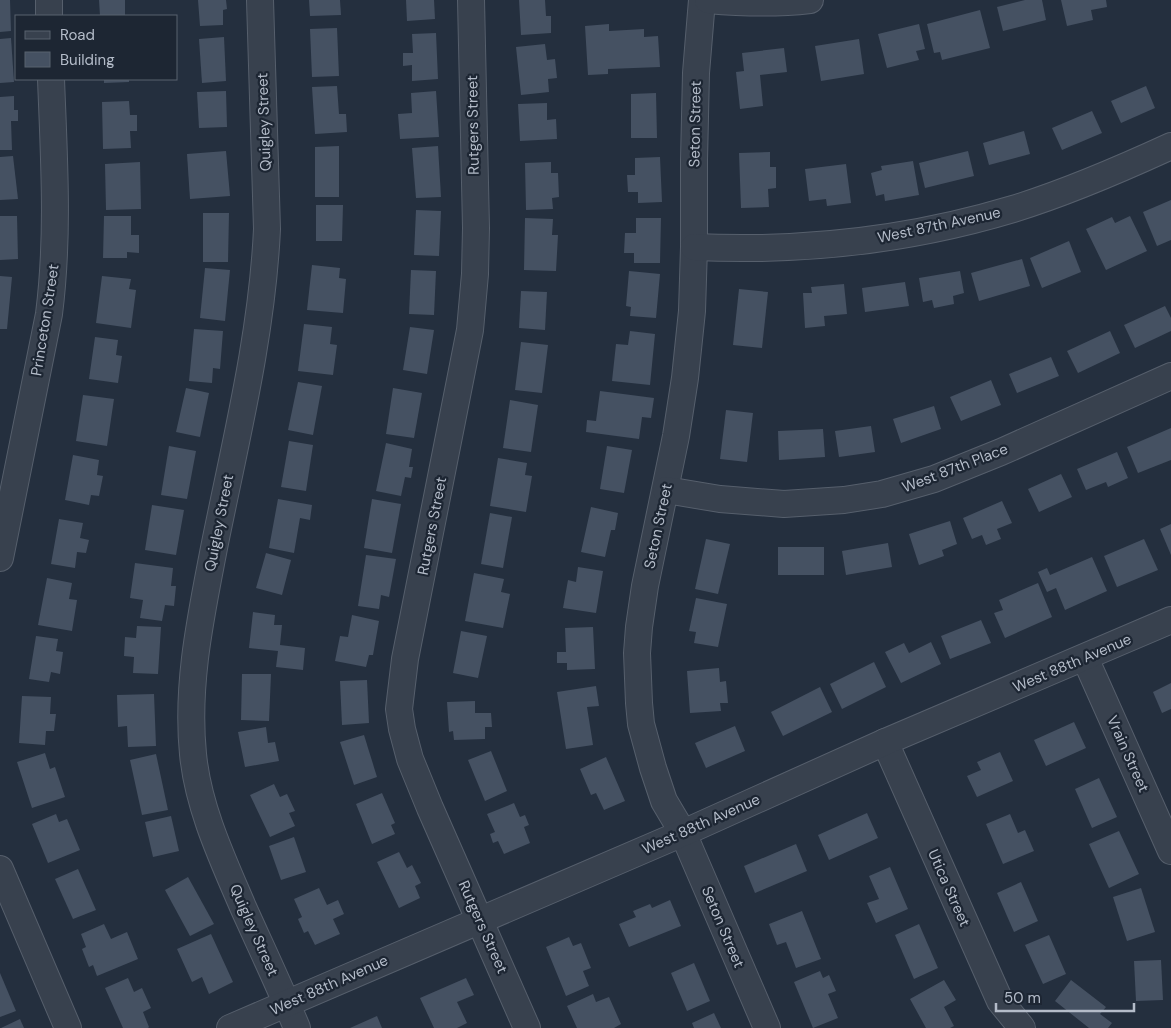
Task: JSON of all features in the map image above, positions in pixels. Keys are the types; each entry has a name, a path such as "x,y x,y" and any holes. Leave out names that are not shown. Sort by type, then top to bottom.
{"street":[{"path":"49,0 49,15"},
{"name":"Quigley Street","path":"260,0 267,230 266,263 256,336 198,632 191,699 193,754 212,832 228,873 297,1028"},
{"name":"Rutgers Street","path":"471,0 476,228 475,274 470,330 405,659 399,709 410,759 527,1028"},
{"name":"Seton Street","path":"702,0 696,73 692,310 685,378 666,490 645,586 639,627 637,653 639,703 641,724 664,801 682,833 767,1028"},
{"path":"708,0 739,3 786,3 810,0"},
{"name":"Princeton Street","path":"0,558 49,314 54,278 56,219 51,80"},
{"name":"West 87th Avenue","path":"694,247 810,246 918,233 1014,209 1046,198 1171,146"},
{"name":"West 87th Place","path":"666,490 720,499 784,504 844,500 882,494 911,487 1001,452 1171,376"},
{"name":"West 88th Avenue","path":"230,1028 682,833 885,742 1171,620"},
{"name":"Vrain Street","path":"1085,658 1171,851"},
{"name":"Utica Street","path":"885,742 1000,1001 1022,1028"},
{"path":"0,870 68,1028"}],"building":[{"path":"0,0 10,0 11,31 0,32"},
{"path":"99,0 125,0 125,15 100,15"},
{"path":"198,0 226,0 227,9 223,10 223,25 200,26"},
{"path":"309,0 340,0 341,15 310,16"},
{"path":"406,0 434,0 435,19 407,21"},
{"path":"519,0 545,0 546,16 551,16 551,33 521,35"},
{"path":"1025,0 1042,0 1046,20 1003,31 997,7"},
{"path":"1061,0 1106,0 1107,7 1091,10 1093,20 1067,26"},
{"path":"980,10 990,48 942,60 940,52 934,53 927,24"},
{"path":"609,24 609,31 644,29 644,37 658,36 660,67 608,69 608,74 588,75 585,26"},
{"path":"919,24 925,49 916,51 919,60 887,68 878,34"},
{"path":"337,28 339,76 312,77 310,29"},
{"path":"436,33 438,79 412,81 412,65 403,66 403,53 413,53 412,34"},
{"path":"224,37 226,81 202,83 199,39"},
{"path":"11,38 14,82 0,83 0,39"},
{"path":"859,39 864,74 821,81 815,46"},
{"path":"545,44 547,60 555,59 557,78 548,79 549,92 521,95 516,47"},
{"path":"784,48 787,72 760,75 763,106 740,109 736,72 744,71 742,53"},
{"path":"104,80 129,80 129,82 104,83"},
{"path":"337,86 339,114 346,114 347,132 315,134 312,87"},
{"path":"1146,86 1155,108 1121,123 1111,101"},
{"path":"226,91 227,127 199,128 197,92"},
{"path":"436,91 439,137 400,139 398,114 412,113 411,93"},
{"path":"656,93 657,138 631,138 631,94"},
{"path":"14,96 14,110 18,110 18,121 11,121 12,150 0,150 0,97"},
{"path":"129,101 130,115 137,115 137,131 130,131 131,148 103,149 102,102"},
{"path":"547,103 547,120 556,119 557,139 520,141 518,104"},
{"path":"1092,111 1102,133 1062,150 1052,128"},
{"path":"1024,131 1030,154 989,165 983,143"},
{"path":"339,146 339,197 315,197 315,147"},
{"path":"438,146 441,197 416,198 412,148"},
{"path":"226,151 230,196 190,199 187,154"},
{"path":"968,151 974,176 925,188 919,163"},
{"path":"770,152 770,167 776,167 776,188 768,189 769,207 741,208 739,153"},
{"path":"13,156 18,199 0,200 0,157"},
{"path":"660,157 662,202 638,203 638,192 628,192 627,175 635,175 635,158"},
{"path":"913,161 919,195 885,201 884,194 876,196 871,173 882,170 881,166"},
{"path":"140,162 141,209 106,210 105,164"},
{"path":"551,162 551,173 558,173 559,197 552,198 553,209 526,210 525,163"},
{"path":"846,164 851,203 827,206 826,199 809,201 805,169"},
{"path":"1171,200 1171,240 1157,246 1143,212"},
{"path":"316,205 343,205 342,241 316,241"},
{"path":"416,210 441,211 439,256 414,255"},
{"path":"203,213 229,213 228,262 203,262"},
{"path":"0,216 17,216 18,259 0,260"},
{"path":"104,216 131,216 131,235 139,235 139,253 127,252 127,258 103,258"},
{"path":"1130,216 1147,251 1106,270 1086,229 1112,217 1115,223"},
{"path":"525,218 553,219 552,235 558,235 556,271 524,270"},
{"path":"636,218 661,218 660,263 634,263 634,253 624,253 625,233 636,233"},
{"path":"1069,241 1081,272 1042,288 1030,258"},
{"path":"1022,259 1030,286 979,301 971,273"},
{"path":"312,265 340,268 339,278 346,279 343,313 307,310"},
{"path":"205,268 230,270 225,321 200,318"},
{"path":"411,270 436,271 434,315 409,314"},
{"path":"629,271 660,274 656,318 630,316 631,307 626,306"},
{"path":"960,271 964,293 953,296 954,304 934,308 932,300 923,302 919,278"},
{"path":"0,276 12,277 7,329 0,329"},
{"path":"102,276 131,279 129,289 136,290 131,328 96,323"},
{"path":"905,282 909,306 865,312 862,288"},
{"path":"844,284 847,314 824,316 825,326 805,328 803,293 812,293 811,287"},
{"path":"739,289 768,292 762,348 733,345"},
{"path":"521,291 547,292 545,330 519,328"},
{"path":"1165,306 1171,318 1171,331 1135,348 1124,325"},
{"path":"304,324 332,327 330,344 337,345 333,375 298,371"},
{"path":"410,327 434,330 427,374 403,370"},
{"path":"194,329 223,331 220,369 213,368 212,383 189,381"},
{"path":"630,331 655,334 650,385 612,381 616,344 628,345"},
{"path":"1110,331 1120,353 1078,373 1067,351"},
{"path":"95,337 118,340 116,355 122,356 118,383 89,379"},
{"path":"521,342 548,345 542,393 515,390"},
{"path":"1051,357 1059,376 1017,393 1009,374"},
{"path":"991,380 1001,405 961,421 950,397"},
{"path":"298,382 322,386 313,435 288,430"},
{"path":"186,388 209,393 200,437 176,432"},
{"path":"393,388 422,393 414,438 386,434"},
{"path":"600,391 654,398 651,418 642,417 639,439 586,432 587,420 596,421"},
{"path":"83,395 114,399 107,446 76,441"},
{"path":"510,400 538,405 531,452 503,448"},
{"path":"934,406 941,429 901,443 893,419"},
{"path":"726,410 753,413 747,462 720,459"},
{"path":"871,426 875,452 839,457 835,431"},
{"path":"1171,428 1171,460 1138,473 1127,447"},
{"path":"823,429 825,457 779,460 778,431"},
{"path":"289,441 313,445 306,491 281,487"},
{"path":"386,443 412,449 409,467 413,467 411,478 405,477 401,496 376,491"},
{"path":"169,446 196,451 187,499 161,495"},
{"path":"607,446 632,450 624,493 600,489"},
{"path":"1117,452 1128,478 1108,487 1106,482 1086,490 1077,469"},
{"path":"73,455 99,460 97,475 103,476 99,496 91,495 89,505 65,500"},
{"path":"498,458 527,463 525,475 532,476 526,512 490,506"},
{"path":"1061,474 1072,497 1039,512 1028,489"},
{"path":"278,499 312,505 310,520 300,518 294,553 269,548"},
{"path":"372,499 401,504 392,553 364,548"},
{"path":"1002,501 1012,523 997,529 1001,539 986,545 982,535 972,539 963,518"},
{"path":"152,505 184,510 176,555 145,550"},
{"path":"591,507 618,513 615,530 611,530 605,557 581,552"},
{"path":"490,513 512,517 503,568 481,564"},
{"path":"59,519 83,523 80,538 89,540 86,553 77,552 75,568 51,564"},
{"path":"950,521 957,544 942,550 944,556 919,565 909,534"},
{"path":"1171,524 1171,555 1160,529"},
{"path":"706,539 730,544 718,594 695,589"},
{"path":"1144,539 1158,570 1117,587 1104,556"},
{"path":"888,543 892,567 846,575 842,551"},
{"path":"778,547 824,547 824,575 778,575"},
{"path":"266,553 291,560 282,595 256,588"},
{"path":"366,555 396,559 389,597 381,595 379,609 358,606"},
{"path":"1092,557 1107,591 1065,610 1056,588 1047,592 1038,572 1047,568 1050,575"},
{"path":"135,563 173,568 171,586 176,586 174,606 165,605 162,621 140,618 143,600 130,598"},
{"path":"578,567 603,571 596,613 563,608 568,580 576,582"},
{"path":"474,573 504,579 501,592 510,594 503,628 465,621"},
{"path":"47,578 72,583 69,599 77,600 72,631 38,625"},
{"path":"1038,583 1052,617 1005,638 994,613 1003,610 999,600"},
{"path":"696,598 727,604 718,647 694,643 696,632 689,631"},
{"path":"253,612 275,615 274,625 282,625 280,645 305,648 303,670 276,667 278,651 249,648"},
{"path":"352,615 379,621 373,655 369,655 366,667 335,661 340,636 348,637"},
{"path":"981,620 991,643 950,659 941,636"},
{"path":"137,626 161,627 158,674 133,673 134,657 124,656 125,637 136,638"},
{"path":"593,627 595,669 567,670 567,663 557,663 557,652 566,652 565,628"},
{"path":"461,631 487,636 478,678 453,673"},
{"path":"36,636 58,639 56,651 63,652 60,674 51,672 49,682 29,679"},
{"path":"931,642 941,664 901,683 885,652 904,643 909,653"},
{"path":"874,662 886,687 842,709 830,684"},
{"path":"719,668 720,682 726,681 728,703 720,703 721,711 690,713 687,671"},
{"path":"242,674 271,674 269,721 241,720"},
{"path":"367,680 369,723 342,725 340,681"},
{"path":"1171,683 1171,709 1162,713 1153,692"},
{"path":"596,686 599,706 587,707 593,745 566,749 557,692"},
{"path":"820,687 832,712 783,736 771,712"},
{"path":"154,694 156,746 128,747 127,726 118,727 117,695"},
{"path":"22,696 51,697 50,714 56,714 54,731 46,731 45,745 19,743"},
{"path":"475,701 475,713 491,713 492,727 485,727 485,739 454,740 453,731 449,732 447,702"},
{"path":"1074,722 1086,748 1046,766 1034,740"},
{"path":"735,726 745,751 706,768 695,743"},
{"path":"266,727 268,743 275,742 279,761 245,767 238,732"},
{"path":"364,735 377,777 354,785 340,742"},
{"path":"491,751 507,791 485,801 468,760"},
{"path":"1000,752 1013,781 977,797 967,776 981,770 977,762"},
{"path":"45,753 50,769 55,767 65,797 32,808 17,762"},
{"path":"156,754 168,810 142,815 130,760"},
{"path":"606,757 625,801 604,810 596,793 591,795 580,769"},
{"path":"1099,778 1117,817 1092,828 1075,789"},
{"path":"274,784 280,797 287,794 295,811 289,813 295,826 270,837 250,795"},
{"path":"382,793 395,823 391,825 395,834 372,844 356,804"},
{"path":"514,803 520,817 525,815 529,825 524,827 530,843 504,854 498,841 493,843 490,834 495,832 487,814"},
{"path":"867,813 878,838 829,860 818,835"},
{"path":"56,814 59,822 67,819 80,850 48,863 32,824"},
{"path":"1010,814 1018,833 1025,830 1034,851 1003,864 986,824"},
{"path":"171,816 179,851 153,857 145,822"},
{"path":"1119,831 1139,874 1109,888 1089,844"},
{"path":"294,837 306,872 281,880 269,846"},
{"path":"796,844 807,871 755,893 744,866"},
{"path":"399,852 407,868 412,865 421,883 415,886 420,898 399,908 377,862"},
{"path":"890,867 908,909 876,923 867,903 879,899 869,876"},
{"path":"78,869 96,910 73,919 55,879"},
{"path":"188,877 214,924 190,936 165,890"},
{"path":"1021,882 1038,921 1014,932 997,893"},
{"path":"319,888 327,905 338,900 344,914 333,919 340,934 315,945 308,931 304,933 298,919 302,917 294,899"},
{"path":"1141,888 1155,932 1127,941 1113,897"},
{"path":"670,900 681,926 629,947 619,924 636,917 633,911 650,904 652,908"},
{"path":"802,911 821,959 796,968 786,942 777,945 769,924"},
{"path":"104,924 111,939 127,932 138,959 97,976 93,965 89,967 82,949 86,947 81,934"},
{"path":"919,924 938,968 914,979 895,935"},
{"path":"211,934 233,982 209,994 202,977 192,982 177,949"},
{"path":"1049,935 1066,974 1043,984 1025,945"},
{"path":"569,937 573,946 581,943 591,968 583,971 589,986 566,996 546,947"},
{"path":"1161,960 1163,1000 1136,1001 1134,961"},
{"path":"694,963 710,1001 687,1011 671,973"},
{"path":"820,971 823,978 829,975 836,991 828,994 838,1018 813,1028 794,982"},
{"path":"0,973 16,1011 0,1017"},
{"path":"128,978 134,992 142,988 151,1008 143,1012 148,1028 123,1028 105,988"},
{"path":"466,978 474,995 457,1002 467,1023 457,1028 434,1028 420,998"},
{"path":"944,980 956,1000 944,1007 954,1026 950,1028 926,1028 910,999"},
{"path":"1071,980 1106,1007 1100,1014 1112,1023 1108,1028 1089,1028 1055,1001"},
{"path":"593,994 596,1002 609,997 621,1024 614,1028 577,1028 567,1006"},
{"path":"714,1013 721,1028 694,1028 692,1023"},
{"path":"377,1016 382,1028 350,1028"},
{"path":"20,1019 24,1028 1,1028"}]}
